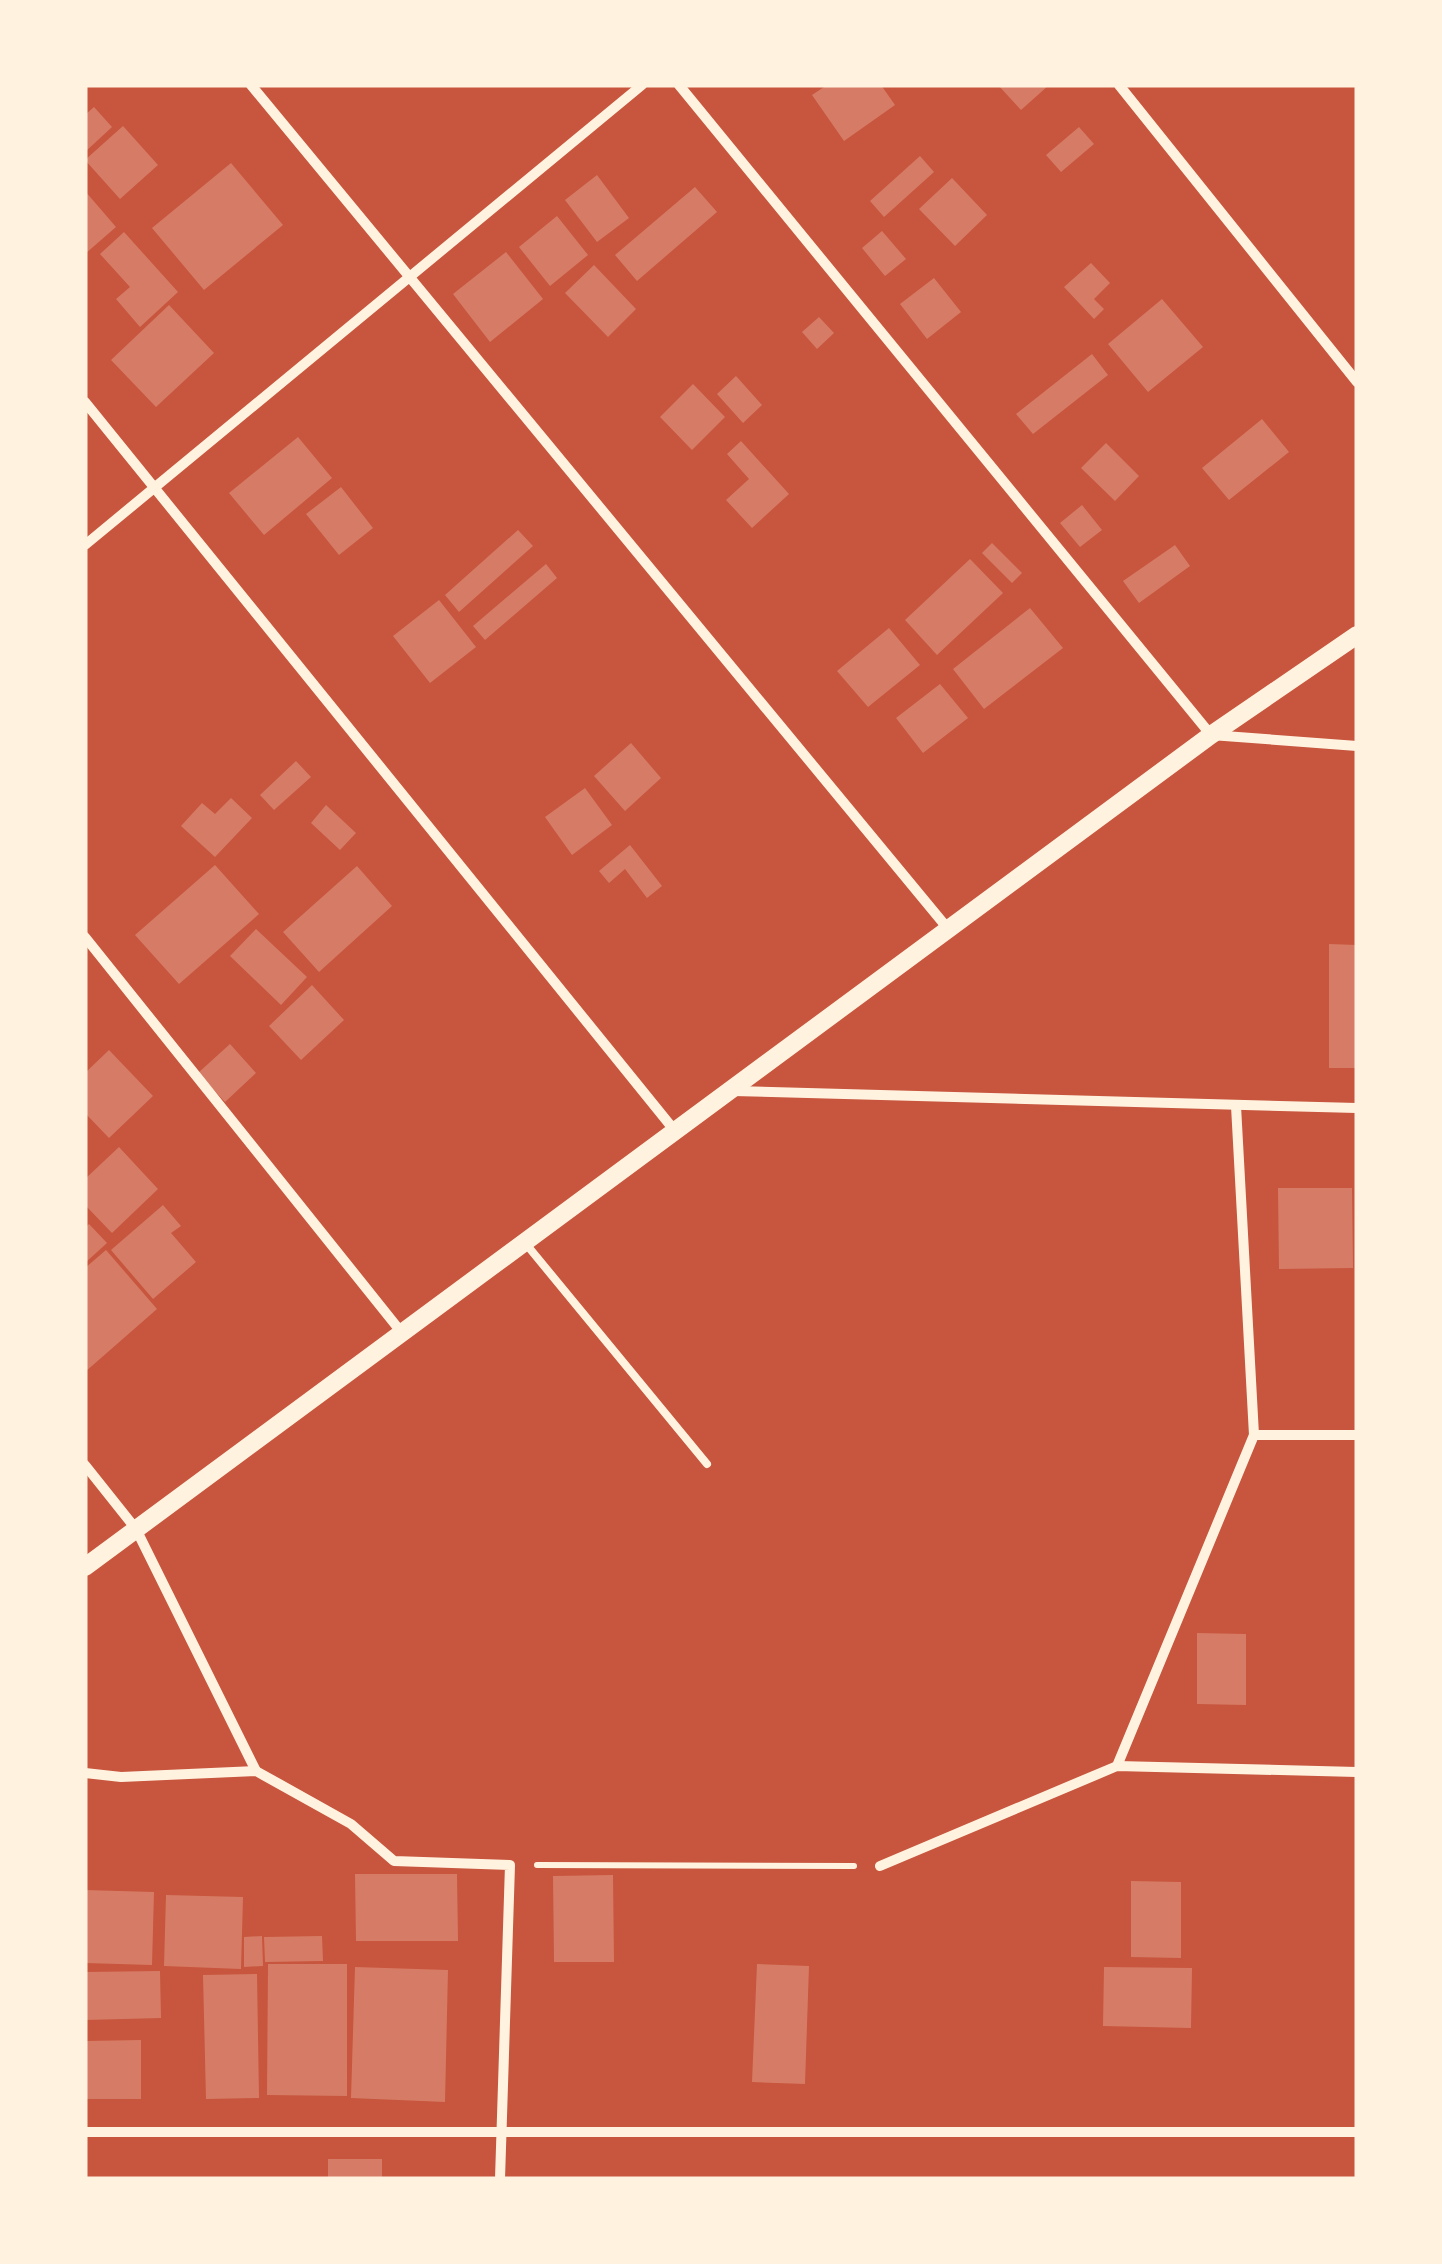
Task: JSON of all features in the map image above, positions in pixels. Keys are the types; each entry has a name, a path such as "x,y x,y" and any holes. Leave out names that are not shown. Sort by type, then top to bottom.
{"street":[{"path":"252,85 949,930"},
{"path":"85,545 642,85"},
{"path":"679,85 1210,735 1357,746"},
{"path":"1119,85 1357,382"},
{"path":"85,402 675,1131"},
{"path":"85,1567 734,1091 1210,735 1357,635"},
{"path":"85,937 402,1333"},
{"path":"734,1091 1357,1108"},
{"path":"1117,1766 1254,1436 1236,1106"},
{"path":"1254,1436 1357,1435"},
{"path":"85,1465 136,1529 256,1770"},
{"path":"880,1866 1117,1766 1357,1772"},
{"path":"85,1773 121,1777 256,1770 350,1824 394,1861 510,1865 500,2179"},
{"path":"85,2132 1357,2132"}],"lane":[{"path":"524,1242 707,1464"}],"path":[{"path":"510,1865 880,1866"}],"building":[{"path":"827,85 881,85 895,105 844,141 812,95"},
{"path":"998,85 1049,85 1021,110"},
{"path":"94,107 112,127 85,152 85,115"},
{"path":"123,126 158,165 120,199 85,160"},
{"path":"1079,127 1094,144 1061,172 1046,155"},
{"path":"920,156 934,172 884,217 870,201"},
{"path":"231,163 283,225 204,290 152,228"},
{"path":"597,175 629,218 597,242 565,200"},
{"path":"952,178 987,215 955,246 919,209"},
{"path":"695,187 717,212 637,281 615,255"},
{"path":"85,191 116,227 85,254"},
{"path":"557,216 588,255 550,286 519,247"},
{"path":"882,231 906,259 885,276 862,248"},
{"path":"124,232 178,292 140,327 116,299 130,287 100,254"},
{"path":"506,252 543,299 490,342 453,294"},
{"path":"1091,263 1110,283 1094,299 1104,309 1094,319 1064,287"},
{"path":"594,265 636,309 608,337 565,293"},
{"path":"934,278 961,312 927,339 900,304"},
{"path":"1162,299 1203,347 1148,392 1108,344"},
{"path":"169,305 214,353 156,407 111,360"},
{"path":"819,317 834,333 817,349 802,332"},
{"path":"1092,354 1108,375 1033,434 1016,414"},
{"path":"736,376 762,405 743,423 717,394"},
{"path":"693,384 725,417 692,450 660,417"},
{"path":"1262,419 1289,452 1229,500 1202,468"},
{"path":"298,437 332,478 264,535 229,493"},
{"path":"741,441 789,494 752,528 726,500 749,479 727,454"},
{"path":"1106,443 1139,476 1115,501 1081,468"},
{"path":"341,487 373,528 339,555 306,514"},
{"path":"1082,505 1102,530 1080,547 1060,523"},
{"path":"518,530 533,546 459,612 445,595"},
{"path":"992,543 1022,573 1012,583 982,553"},
{"path":"1175,545 1190,566 1139,603 1123,581"},
{"path":"970,559 1003,593 937,655 905,620"},
{"path":"546,564 557,578 485,640 473,626"},
{"path":"439,600 476,647 430,683 393,636"},
{"path":"1030,608 1063,648 984,709 953,669"},
{"path":"889,628 920,665 868,707 837,671"},
{"path":"940,684 968,718 923,753 896,718"},
{"path":"631,743 661,778 625,811 594,776"},
{"path":"296,761 311,777 274,810 260,795"},
{"path":"585,788 612,825 572,855 545,817"},
{"path":"231,798 252,818 215,857 181,826 202,803 215,814"},
{"path":"326,805 356,833 340,850 311,823"},
{"path":"630,845 662,886 647,898 625,869 609,883 599,871"},
{"path":"215,865 259,914 179,984 135,935"},
{"path":"357,866 392,906 319,972 283,932"},
{"path":"256,929 307,977 281,1005 230,956"},
{"path":"1329,944 1357,945 1357,1068 1329,1068"},
{"path":"312,985 344,1020 301,1060 269,1026"},
{"path":"230,1044 256,1073 225,1102 198,1073"},
{"path":"109,1050 153,1096 109,1138 85,1113 85,1073"},
{"path":"119,1147 158,1189 112,1233 85,1205 85,1179"},
{"path":"1278,1188 1352,1188 1353,1268 1279,1269"},
{"path":"163,1205 181,1226 171,1233 196,1262 153,1299 111,1250"},
{"path":"89,1224 107,1243 85,1263 85,1228"},
{"path":"106,1250 157,1309 85,1372 85,1268"},
{"path":"1197,1633 1246,1634 1246,1705 1197,1704"},
{"path":"355,1874 457,1874 458,1941 356,1941"},
{"path":"613,1875 614,1962 554,1962 553,1876"},
{"path":"1131,1881 1181,1882 1181,1958 1131,1957"},
{"path":"85,1890 154,1892 152,1965 85,1963"},
{"path":"166,1895 243,1897 241,1969 164,1966"},
{"path":"262,1936 263,1966 244,1967 244,1937"},
{"path":"322,1936 323,1961 265,1962 264,1937"},
{"path":"268,1964 347,1964 347,2096 267,2095"},
{"path":"757,1964 809,1966 805,2084 752,2082"},
{"path":"355,1967 448,1970 445,2102 351,2098"},
{"path":"1104,1967 1192,1968 1191,2028 1103,2026"},
{"path":"160,1971 161,2018 85,2020 85,1972"},
{"path":"257,1974 259,2098 206,2099 203,1975"},
{"path":"141,2040 141,2099 85,2099 85,2041"},
{"path":"328,2159 382,2159 382,2179 328,2179"}]}
